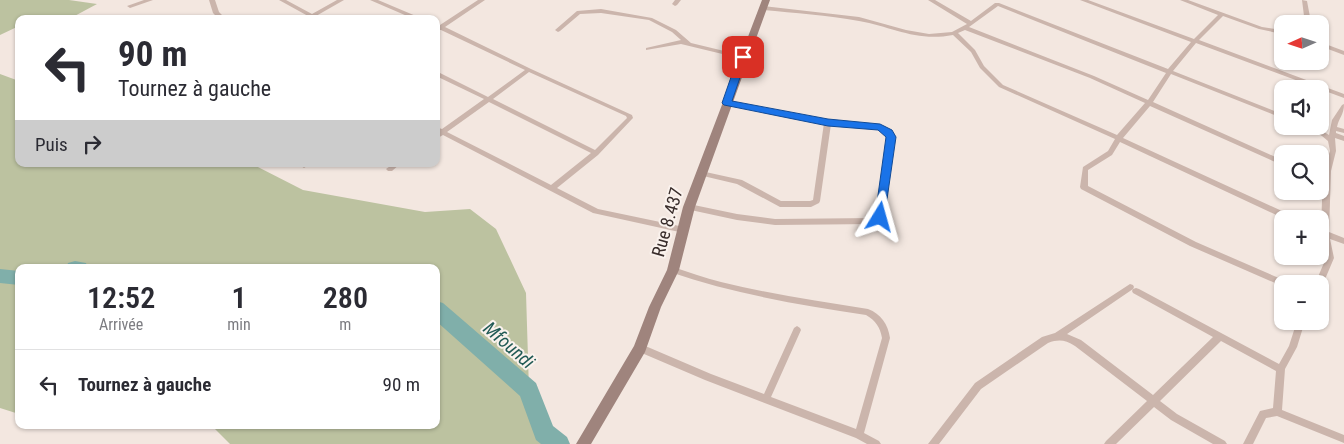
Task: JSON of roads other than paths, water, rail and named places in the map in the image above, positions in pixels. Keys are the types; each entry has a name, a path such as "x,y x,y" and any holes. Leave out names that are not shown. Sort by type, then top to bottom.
{"main road":[{"name":"Rue 8.437","path":"584,443 640,348 655,307 673,270 689,207 764,4"}],"street":[{"path":"130,6 150,0"},
{"path":"212,0 218,15"},
{"path":"282,0 305,15"},
{"path":"312,15 342,0"},
{"path":"373,0 410,15"},
{"path":"440,26 482,0"},
{"path":"931,0 970,23"},
{"path":"1083,0 1194,42 1275,69 1344,96"},
{"path":"1183,0 1261,28 1274,30"},
{"path":"1304,1 1307,15"},
{"path":"764,4 860,19 922,35 954,33 987,13 999,2 1274,113"},
{"path":"558,30 579,12 600,11 650,19 674,31 689,44"},
{"path":"1222,14 1194,42 1170,71 1148,104 1119,138 1110,153 1085,169 1084,186 1193,244 1274,279"},
{"path":"963,27 1092,77 1274,159"},
{"path":"440,28 629,115 630,118 596,153 552,188"},
{"path":"954,33 973,50 982,67 1001,86 1119,138 1274,211"},
{"path":"648,49 672,43 689,44 743,57"},
{"path":"1329,47 1344,53"},
{"path":"440,132 489,100 529,70"},
{"path":"440,75 596,153"},
{"path":"689,207 737,217 775,222 879,220 891,137 888,132 876,126 828,122 727,103"},
{"path":"1329,165 1333,152 1332,134 1334,120 1344,106"},
{"path":"701,173 739,182 780,204 811,204 816,201 828,122"},
{"path":"1332,134 1344,131"},
{"path":"440,133 596,211 684,230"},
{"path":"1332,134 1344,139"},
{"path":"1329,235 1344,241"},
{"path":"673,270 690,277 775,297 868,312 879,319 884,326 886,338 859,435"},
{"path":"933,444 978,386 1045,340 1058,336 1133,289 1281,369"},
{"path":"766,399 797,330"},
{"path":"1277,412 1281,369 1293,347 1298,330"},
{"path":"1058,336 1078,343 1174,417 1222,444"},
{"path":"1109,444 1220,336"},
{"path":"640,348 859,435 876,444"},
{"path":"1248,444 1262,414 1277,412 1344,439"}],"waterway":[{"name":"Mfoundi","path":"0,276 15,278"},
{"name":"Mfoundi","path":"440,312 529,390 544,433 559,444"}]}
